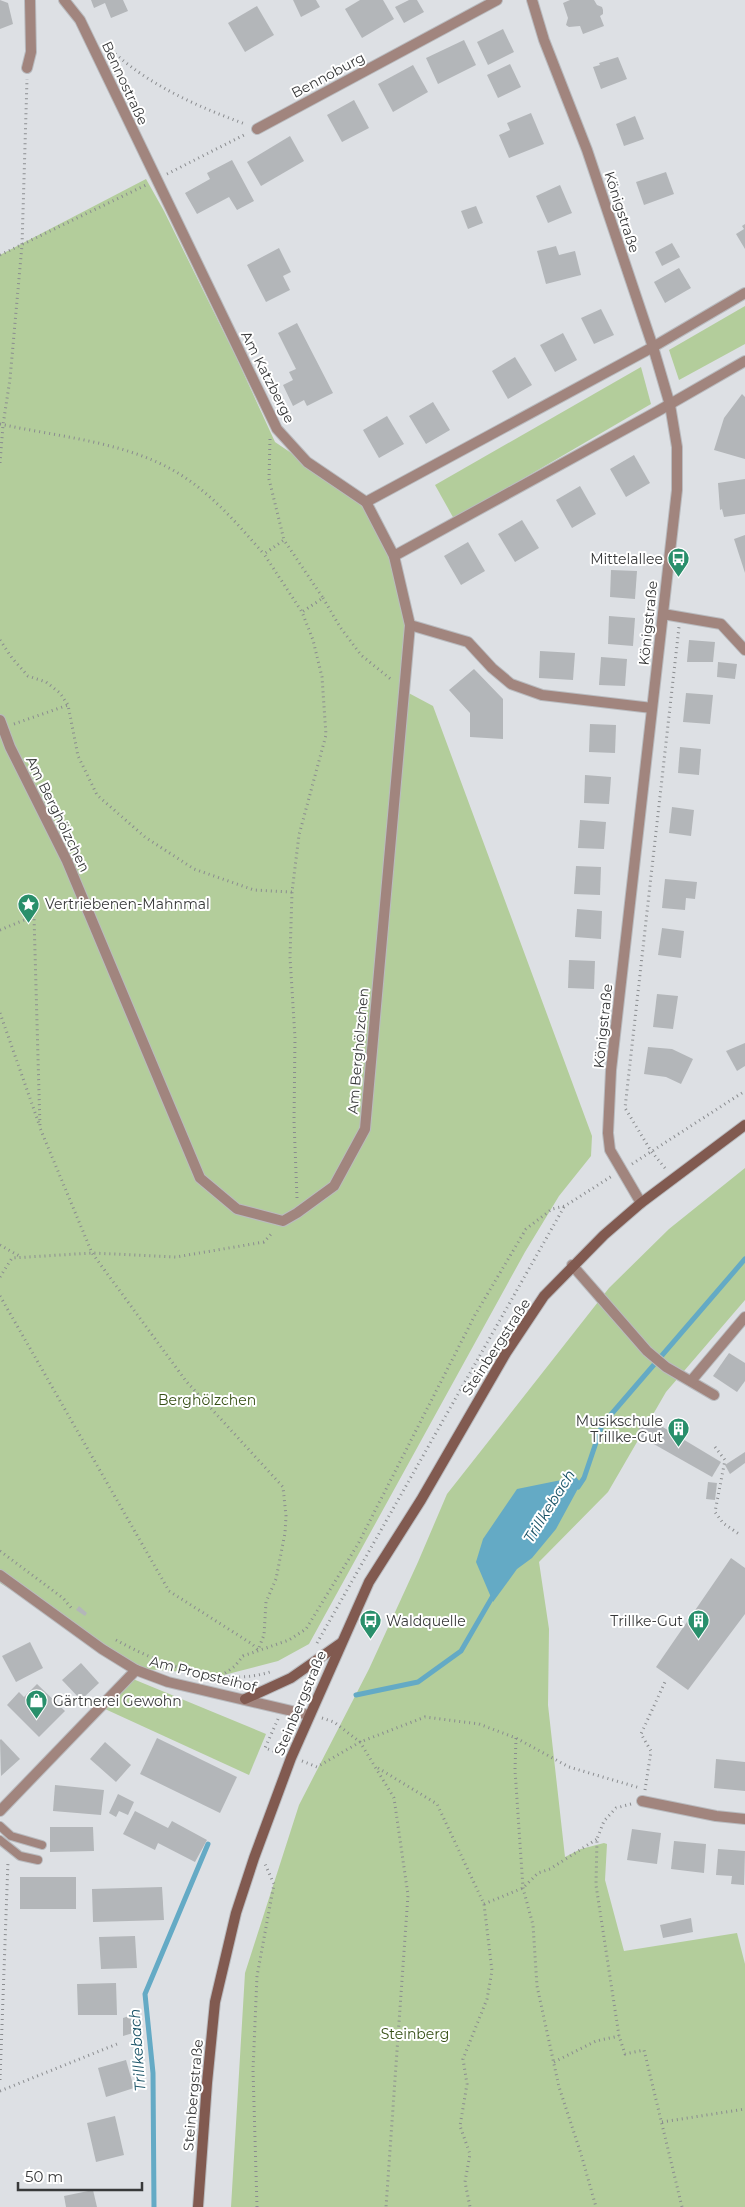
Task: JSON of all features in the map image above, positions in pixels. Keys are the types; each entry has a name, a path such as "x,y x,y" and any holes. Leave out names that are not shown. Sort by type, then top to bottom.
{"main road":[{"name":"Steinbergstraße","path":"198,2207 215,2002 236,1913 291,1758 369,1582 421,1500 506,1353 544,1296 572,1265 641,1203 745,1125"},
{"path":"245,1699 291,1678 342,1642"}],"street":[{"path":"27,68 31,52 30,0"},
{"name":"Bennostraße","path":"64,0 80,20 156,180"},
{"name":"Bennoburg","path":"257,129 496,0"},
{"name":"Königstraße","path":"532,0 544,40 587,150 653,347 670,405 677,447 677,490 611,1070 608,1133 610,1150 641,1203"},
{"name":"Am Katzberge","path":"156,180 278,429 307,462 366,502 394,556"},
{"path":"366,502 653,347 745,293"},
{"path":"394,556 670,405 745,361"},
{"name":"Am Berghölzchen","path":"2,724 10,747 67,861 200,1178 237,1209 283,1221 334,1186 365,1129 410,625 394,556"},
{"path":"663,614 721,624 745,650"},
{"path":"410,625 468,642 492,668 511,684 542,695 652,708"},
{"path":"572,1265 647,1351 666,1367 714,1395"},
{"path":"691,1381 745,1317"},
{"name":"Am Propsteihof","path":"0,1575 102,1649 136,1670 168,1682 309,1715"},
{"path":"0,1811 136,1670"},
{"path":"642,1801 716,1816 745,1819"}],"lane":[{"path":"0,1826 11,1836 42,1845"},
{"path":"0,1840 8,1849 20,1856 38,1860"}],"path":[{"path":"106,45 126,64 192,104 257,129"},
{"path":"0,462 1,425 10,379 22,245 27,68"},
{"path":"170,172 257,129"},
{"path":"0,255 156,180"},
{"path":"1,425 80,440 144,456 190,480 232,517 264,554 302,612 313,640 322,677 326,735 299,835 292,892 290,957 295,1038 294,1121 297,1213"},
{"path":"278,429 268,441 269,479 284,540 340,627 361,655 404,690"},
{"path":"264,554 284,540"},
{"path":"302,612 322,598"},
{"path":"674,1178 651,1151 625,1108 680,616"},
{"path":"0,640 12,658 28,676 46,682 60,693 68,705 78,756 97,795 145,837 194,869 254,890 292,892"},
{"path":"2,724 68,705"},
{"path":"0,930 34,916 40,1128"},
{"path":"0,1013 40,1128 92,1253 186,1381 283,1487 286,1516 284,1543 276,1579 266,1602 264,1636 258,1650"},
{"path":"221,1676 235,1666 243,1656 289,1640 306,1629 358,1544 475,1316 526,1228 552,1209 565,1206 745,1091"},
{"path":"312,1648 322,1636 448,1408 565,1206"},
{"path":"0,1277 12,1258 92,1253 176,1257 264,1242 283,1221"},
{"path":"0,1245 21,1258"},
{"path":"0,1296 169,1591 252,1644 258,1650"},
{"path":"715,1448 725,1460 715,1512 723,1523 738,1534"},
{"path":"0,1550 63,1598 74,1612"},
{"path":"102,1649 109,1637 154,1659 179,1667 221,1676 250,1676 276,1670"},
{"path":"666,1682 641,1734 651,1751 642,1801 616,1808 604,1821 597,1839 596,1884 619,2036 625,2054 644,2050 682,2207"},
{"path":"309,1715 334,1722 360,1742 394,1798 408,1895 386,2207"},
{"path":"291,1758 317,1767 360,1742 425,1718 479,1724 516,1738 569,1768 645,1790"},
{"path":"516,1738 515,1770 523,1888 533,1925 537,1986 559,2087 596,2207"},
{"path":"376,1767 437,1804 484,1904 492,1971 488,1999 463,2059 467,2084 460,2126 470,2154 465,2182 470,2207"},
{"path":"484,1904 523,1888 538,1874 550,1869 597,1839"},
{"path":"257,2207 253,2070 257,1976 274,1884 258,1848"},
{"path":"0,2080 8,1849"},
{"path":"554,2062 596,2041 619,2036"},
{"path":"0,2091 117,2044"},
{"path":"662,2122 745,2109"}],"green space":[{"name":"Berghölzchen","path":"146,179 164,211 237,359 275,442 365,503 393,557 408,626 403,690 433,706 592,1136 591,1156 559,1196 525,1252 309,1644 278,1661 224,1675 144,1669 0,1583 0,255"},
{"path":"745,306 745,344 679,380 669,350"},
{"path":"641,367 651,404 454,519 435,485"},
{"name":"Steinberg","path":"745,1168 745,1300 666,1392 608,1492 539,1562 549,1629 548,1705 565,1857 581,1849 604,1843 607,1844 605,1880 624,1951 737,1933 745,1964 745,2207 231,2207 245,1973 299,1805 369,1669 447,1494 609,1288 669,1229"},
{"path":"133,1679 266,1734 249,1775 105,1709"}],"water":[{"path":"576,1477 581,1483 556,1529 532,1558 517,1569 493,1602 476,1562 483,1539 517,1489"}],"building":[{"path":"0,0 8,3 13,24 0,29"},
{"path":"91,0 123,0 128,11 111,18 105,3 94,8"},
{"path":"293,0 316,0 320,7 301,17"},
{"path":"360,0 383,0 394,19 362,38 345,9"},
{"path":"409,0 417,0 424,12 404,23 395,7"},
{"path":"570,0 594,0 597,5 602,7 603,14 600,16 604,26 583,34 580,26 569,27 566,25 568,18 563,3"},
{"path":"257,6 274,35 245,52 228,23"},
{"path":"503,29 514,52 488,65 477,42"},
{"path":"464,40 476,65 438,84 426,58"},
{"path":"618,57 627,79 601,89 593,67"},
{"path":"510,64 521,87 498,98 487,75"},
{"path":"413,65 428,92 393,112 378,84"},
{"path":"354,100 369,128 342,142 327,115"},
{"path":"531,113 544,144 509,158 499,135 510,130 507,123"},
{"path":"635,116 644,139 624,146 616,124"},
{"path":"290,136 304,161 261,186 247,162"},
{"path":"232,160 254,201 237,210 229,197 197,214 185,193 210,179 207,173"},
{"path":"666,172 674,194 644,205 636,182"},
{"path":"560,185 572,213 548,223 536,196"},
{"path":"476,206 483,223 468,229 461,211"},
{"path":"745,224 745,249 736,234 744,229 742,226"},
{"path":"672,243 680,257 662,266 655,252"},
{"path":"556,246 559,255 575,251 581,275 546,284 537,251"},
{"path":"279,248 291,272 283,276 290,290 266,302 247,265"},
{"path":"679,268 691,288 665,303 654,282"},
{"path":"601,309 614,335 594,344 581,318"},
{"path":"297,323 333,393 307,406 304,400 293,406 283,385 293,380 289,372 296,369 278,333"},
{"path":"563,333 577,360 555,372 540,345"},
{"path":"515,357 532,385 508,399 492,371"},
{"path":"742,394 745,397 745,459 714,450 724,418"},
{"path":"433,402 450,430 426,444 409,416"},
{"path":"387,416 404,444 379,458 363,430"},
{"path":"634,455 650,483 626,497 610,469"},
{"path":"745,479 745,514 724,517 722,509 720,510 718,483"},
{"path":"580,486 596,514 572,528 556,500"},
{"path":"522,520 539,548 515,562 498,534"},
{"path":"745,535 745,573 734,539"},
{"path":"468,542 485,571 461,585 444,556"},
{"path":"611,570 637,571 635,599 610,597"},
{"path":"609,616 635,618 633,646 608,644"},
{"path":"689,640 715,642 713,662 687,662"},
{"path":"540,651 575,653 573,680 539,678"},
{"path":"601,657 627,659 625,686 599,685"},
{"path":"718,662 737,664 735,679 717,677"},
{"path":"474,669 503,699 503,739 470,737 470,713 449,690"},
{"path":"686,693 713,695 710,724 683,722"},
{"path":"590,724 616,725 615,753 589,752"},
{"path":"680,747 701,749 699,775 678,773"},
{"path":"585,775 611,777 609,804 584,803"},
{"path":"672,807 694,810 691,836 669,833"},
{"path":"580,820 606,822 604,849 578,848"},
{"path":"576,866 601,867 600,895 574,894"},
{"path":"665,879 697,882 695,899 686,898 685,910 662,908"},
{"path":"577,909 602,911 601,939 575,937"},
{"path":"662,928 684,931 681,958 658,955"},
{"path":"569,960 595,961 594,989 568,988"},
{"path":"657,994 678,996 673,1029 653,1027"},
{"path":"745,1043 745,1066 737,1071 726,1051"},
{"path":"648,1047 672,1049 693,1059 681,1084 666,1077 644,1074"},
{"path":"729,1353 745,1363 745,1381 737,1392 713,1376"},
{"name":"Musikschule Trillke-Gut","path":"646,1417 721,1462 712,1477 636,1434"},
{"path":"745,1452 745,1463 730,1474 725,1465"},
{"path":"708,1482 717,1483 715,1500 706,1499"},
{"name":"Trillke-Gut","path":"731,1558 745,1568 745,1614 688,1690 656,1667"},
{"path":"79,1606 87,1613 85,1616 76,1610"},
{"path":"30,1642 43,1668 16,1682 2,1656"},
{"path":"81,1663 99,1683 81,1700 62,1680"},
{"path":"37,1684 65,1711 39,1737 7,1705 19,1692 24,1697"},
{"path":"157,1738 237,1777 220,1813 140,1774"},
{"path":"0,1740 20,1759 1,1776"},
{"path":"105,1742 131,1765 116,1782 90,1759"},
{"path":"716,1759 745,1762 745,1791 714,1788"},
{"path":"55,1785 104,1790 101,1815 53,1811"},
{"path":"118,1794 134,1802 128,1815 119,1811 116,1817 109,1813"},
{"path":"135,1811 168,1828 172,1821 207,1840 195,1862 158,1843 155,1850 123,1834"},
{"path":"50,1827 93,1827 94,1851 50,1852"},
{"path":"632,1829 661,1833 657,1864 627,1860"},
{"path":"674,1841 706,1844 704,1873 671,1869"},
{"path":"718,1849 745,1851 744,1885 731,1884 732,1876 716,1875"},
{"path":"20,1877 76,1877 76,1909 20,1909"},
{"path":"162,1887 164,1920 93,1922 92,1889"},
{"path":"691,1918 693,1932 663,1938 660,1925"},
{"path":"135,1936 137,1968 101,1969 99,1937"},
{"path":"116,1983 117,2015 78,2015 77,1984"},
{"path":"139,2013 140,2031 123,2036 123,2018"},
{"path":"126,2060 134,2088 106,2097 98,2068"},
{"path":"115,2116 124,2155 96,2162 87,2123"},
{"path":"93,2190 97,2207 66,2207 64,2196"}],"waterway":[{"name":"Trillkebach","path":"578,1487 584,1478 602,1425 745,1259"},
{"name":"Trillkebach","path":"356,1695 418,1682 461,1651 494,1594"},
{"name":"Trillkebach","path":"154,2207 153,2073 145,1994 208,1844"}],"place":[{"name":"Mittelallee","path":"679,578"},
{"name":"Vertriebenen-Mahnmal","path":"29,923"},
{"name":"Musikschule Trillke-Gut","path":"679,1448"},
{"name":"Waldquelle","path":"370,1640"},
{"name":"Trillke-Gut","path":"699,1640"},
{"name":"Gärtnerei Gewohn","path":"37,1720"}]}
